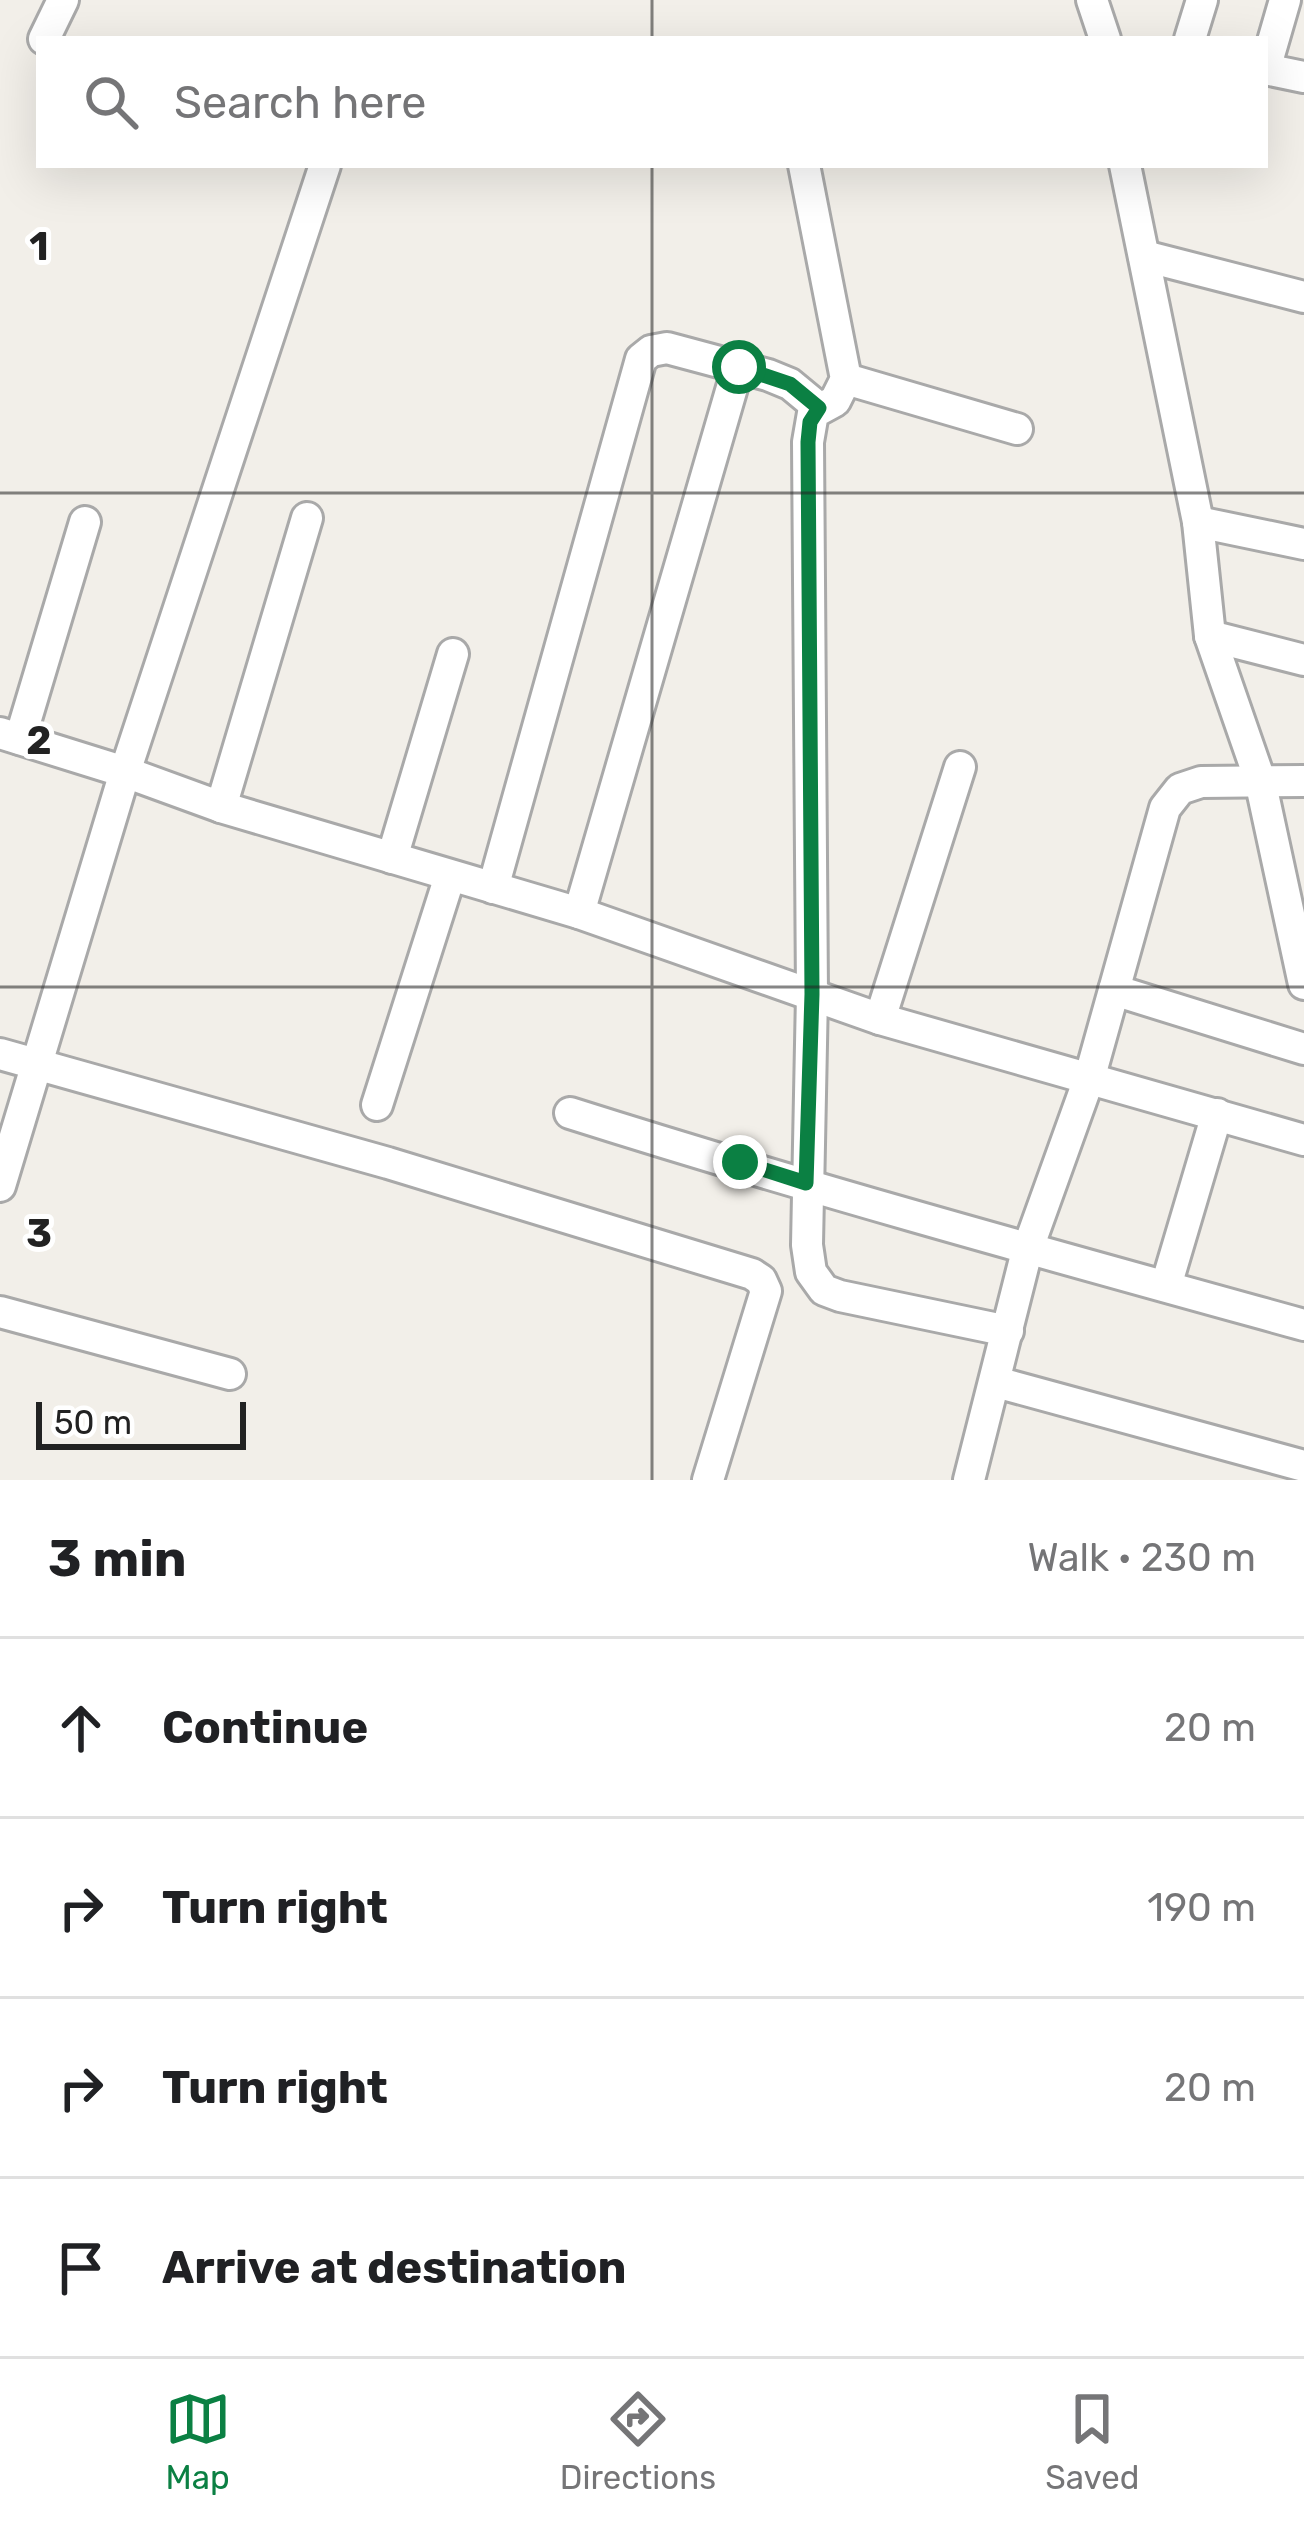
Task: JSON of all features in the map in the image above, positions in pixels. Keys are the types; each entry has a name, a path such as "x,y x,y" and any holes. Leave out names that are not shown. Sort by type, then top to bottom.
{"street":[{"path":"45,36 63,0"},
{"path":"1092,0 1112,36"},
{"path":"1191,36 1202,0"},
{"path":"1268,59 1285,0"},
{"path":"1268,70 1304,77"},
{"path":"0,1186 125,772 324,168"},
{"path":"805,168 846,380 835,401 819,408 810,422 808,442 812,994 806,1183 811,1273 824,1290 1007,1330"},
{"path":"1126,168 1198,522 1210,636 1260,780 1304,984"},
{"path":"1144,256 1304,297"},
{"path":"493,888 641,359 667,348 739,367 790,384 819,408"},
{"path":"580,913 739,367"},
{"path":"846,380 1017,429"},
{"path":"221,807 307,518"},
{"path":"85,522 10,736 221,807 580,913 880,1019 1304,1140"},
{"path":"1198,522 1304,544"},
{"path":"1210,636 1304,660"},
{"path":"392,858 453,654"},
{"path":"880,1019 960,767"},
{"path":"969,1480 1027,1251 1090,1076 1165,808 1180,789 1201,782 1304,782"},
{"path":"377,1105 450,876"},
{"path":"1114,990 1304,1049"},
{"path":"0,1054 388,1163 752,1274 766,1291 708,1480"},
{"path":"570,1113 1027,1251 1304,1324"},
{"path":"1166,1286 1217,1114"},
{"path":"0,1312 230,1374"},
{"path":"996,1382 1304,1466"}],"route":[{"path":"739,367 790,384 819,408 810,422 808,442 812,994 806,1183 740,1162"}]}
